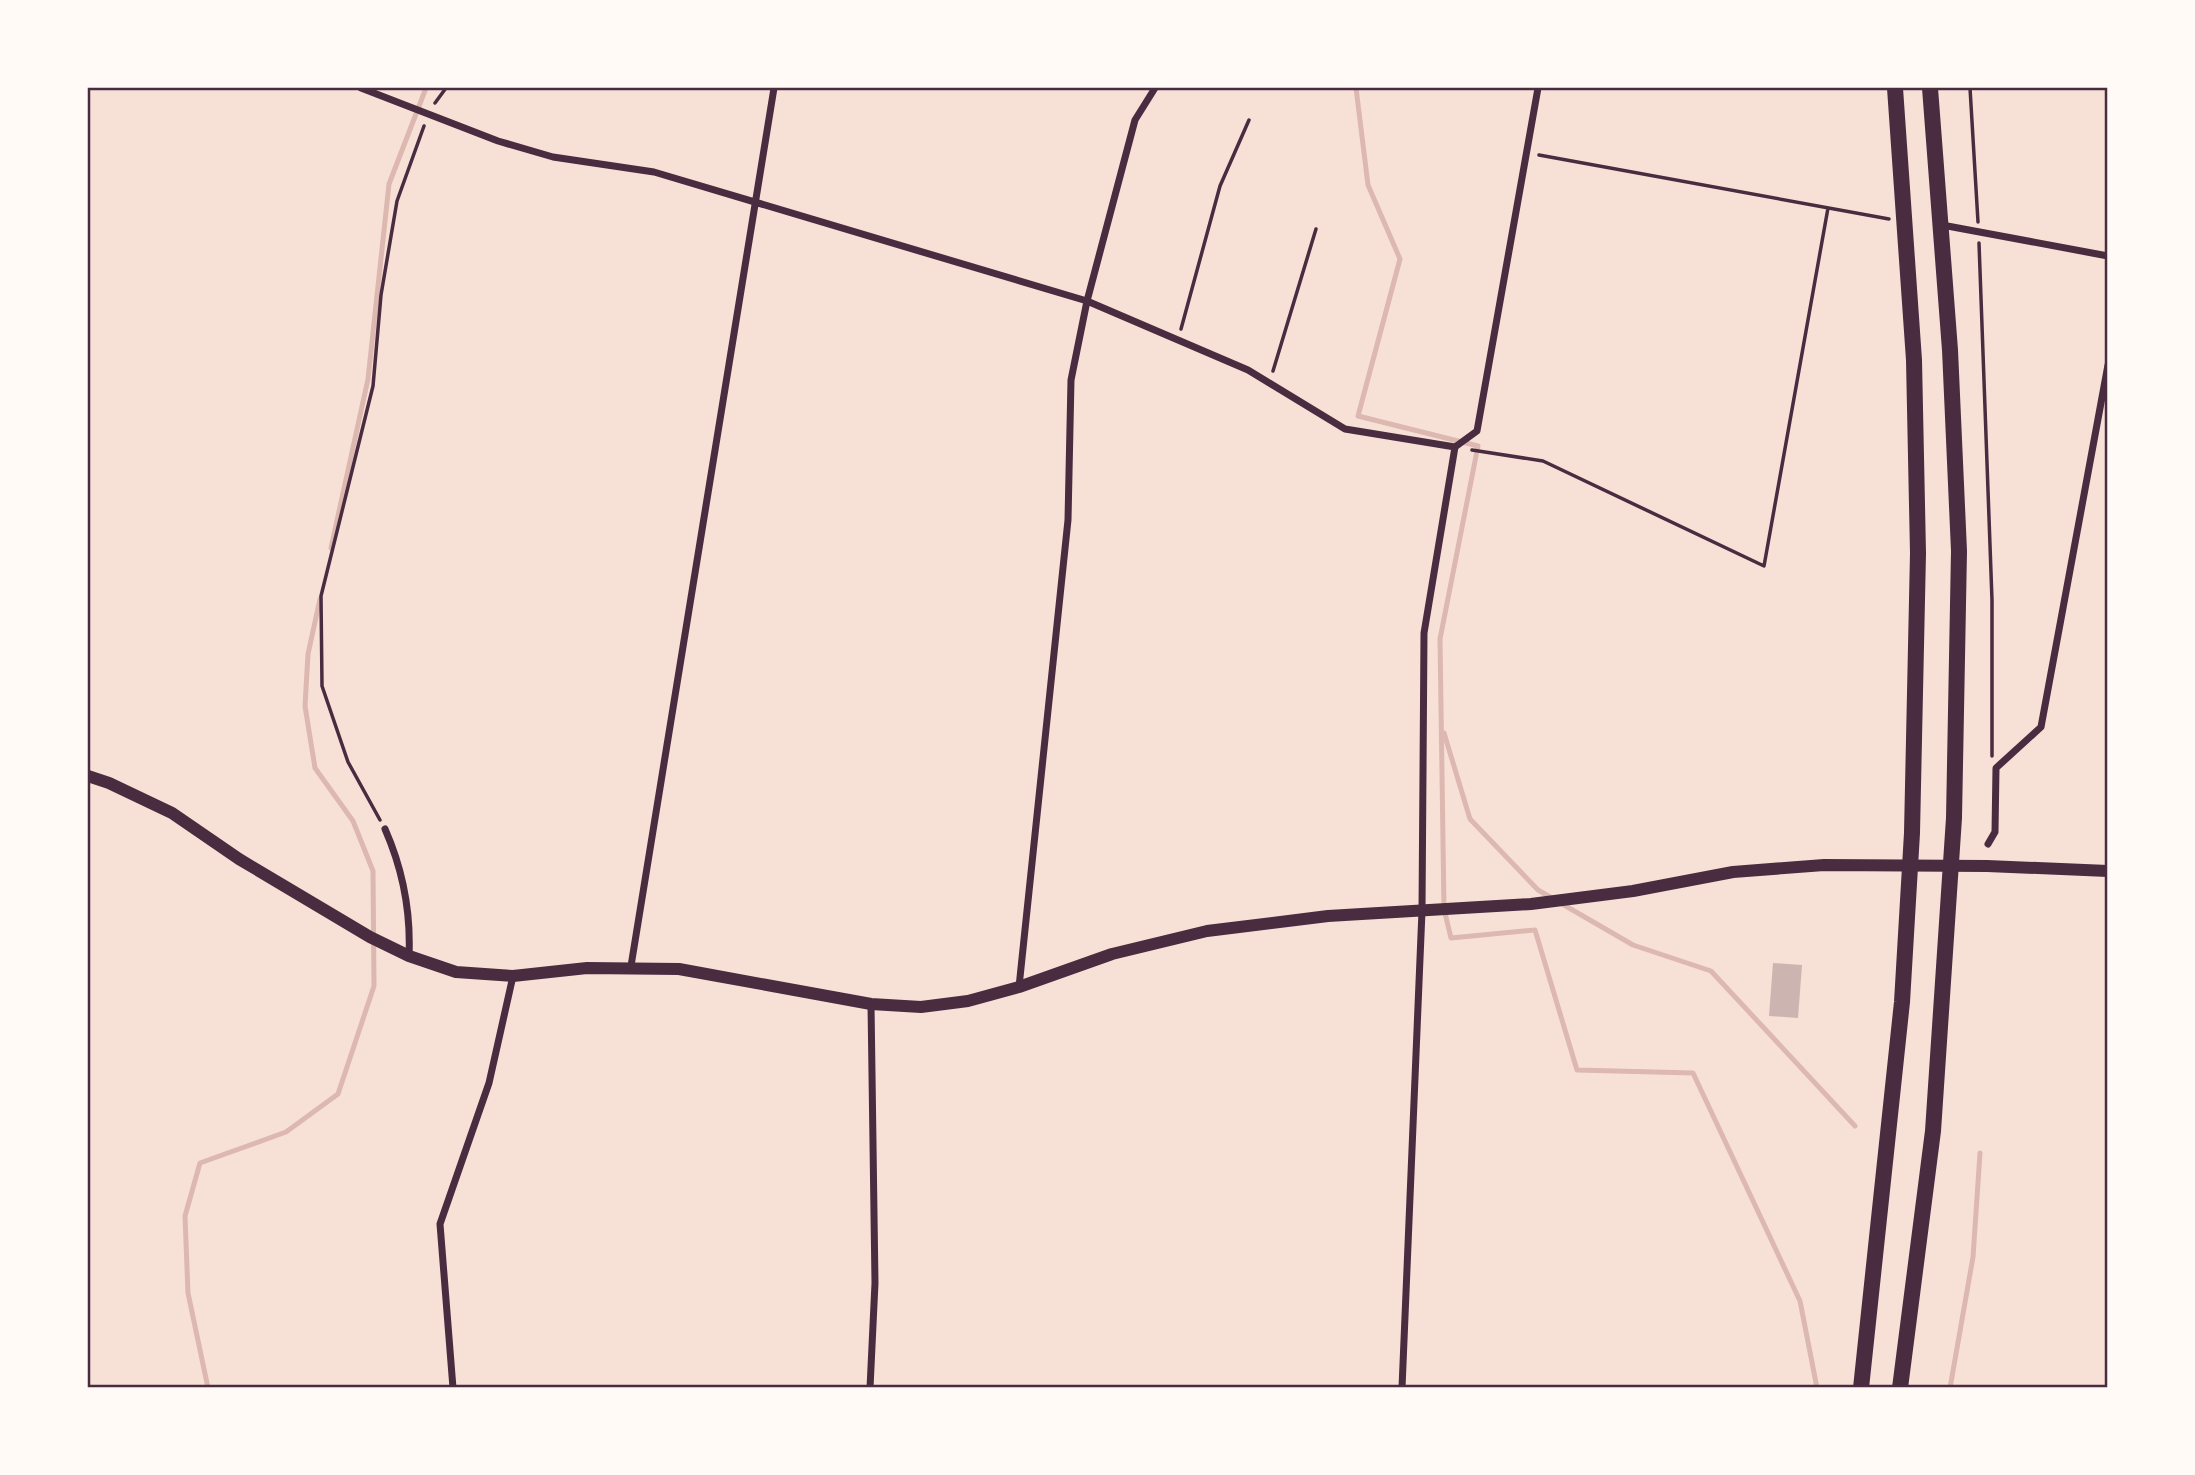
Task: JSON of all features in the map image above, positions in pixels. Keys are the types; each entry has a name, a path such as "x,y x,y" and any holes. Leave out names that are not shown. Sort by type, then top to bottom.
{"highway":[{"path":"1861,1388 1901,1016 1911,866 1918,552 1914,360 1895,88"},
{"path":"1900,1388 1933,1131 1952,866 1959,551 1933,88"}],"street":[{"path":"361,88 498,141 553,157 654,172 1087,301 1179,338 1270,383 1345,429 1455,447"},
{"path":"631,966 774,88"},
{"path":"1019,987 1068,520 1071,380 1087,301 1135,120 1155,88"},
{"path":"1402,1388 1423,911 1425,613 1455,447 1477,431 1538,88"},
{"path":"1942,225 2108,256"},
{"path":"1988,844 1995,832 1996,768 2041,727 2108,365"},
{"path":"88,776 172,813 251,867 370,937 409,956 456,972 513,976 631,966 679,969 871,1004 921,1007 968,1001 1019,987 1112,954 1207,931 1328,916 1531,904 1633,891 1733,872 1824,864 2108,871"},
{"path":"384,829 398,859 411,919 409,956"},
{"path":"453,1388 440,1224 489,1083 513,976"},
{"path":"870,1388 875,1283 871,1004"}],"path":[{"path":"384,829 348,762 322,686 321,596 373,386 381,295 397,201 428,114 446,88"},
{"path":"1970,88 1979,232 1992,600 1989,750 1996,768"},
{"path":"1179,338 1220,186 1249,120"},
{"path":"1527,152 1873,216"},
{"path":"1455,447 1543,461 1764,566 1828,208"},
{"path":"1270,383 1316,229"}],"building":[{"path":"1773,963 1802,965 1798,1018 1769,1016"}],"waterway":[{"path":"331,548 368,379 389,184 426,88"},
{"path":"1356,88 1368,185 1400,259 1358,416 1478,446 1440,639 1444,909 1451,938 1535,930 1577,1070 1693,1073 1800,1301 1817,1388"},
{"path":"208,1388 188,1293 185,1216 200,1163 286,1132 338,1094 374,986 373,871 353,821 315,768 305,706 308,654 320,599"},
{"path":"1444,733 1470,819 1538,890 1633,945 1711,971 1855,1126"},
{"path":"1950,1388 1973,1257 1980,1153"}]}
